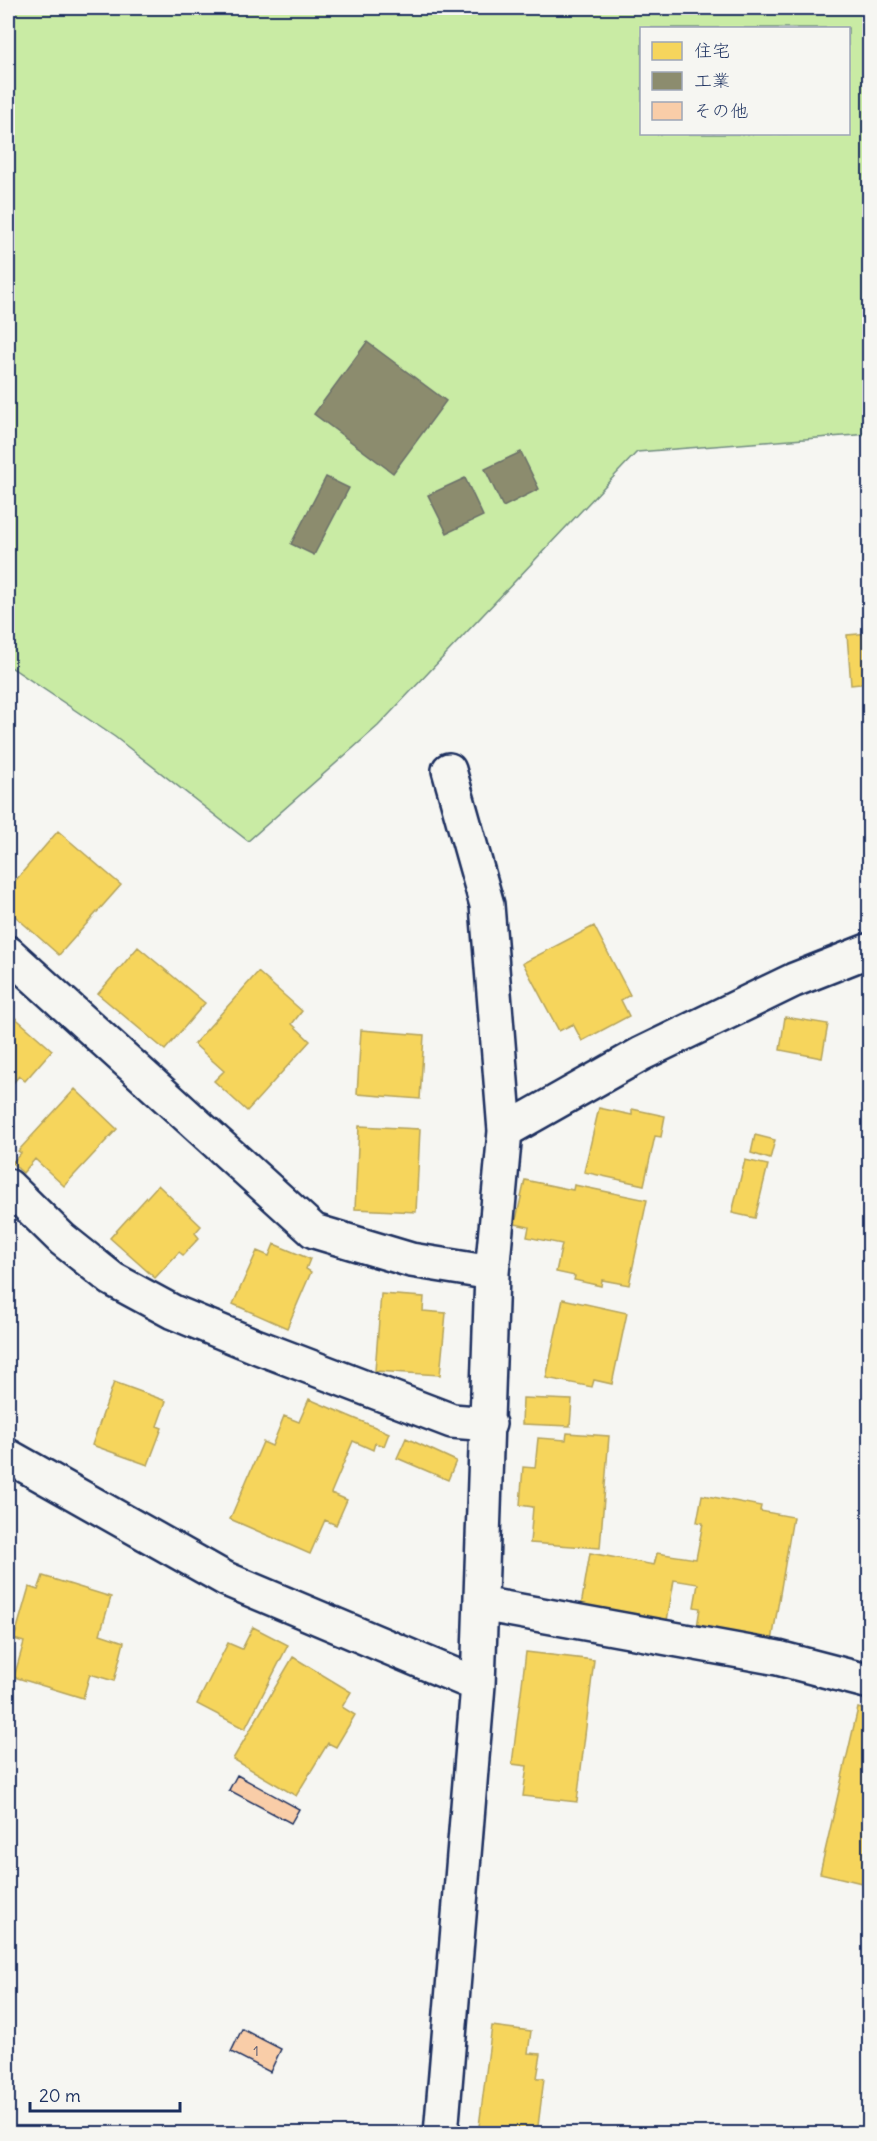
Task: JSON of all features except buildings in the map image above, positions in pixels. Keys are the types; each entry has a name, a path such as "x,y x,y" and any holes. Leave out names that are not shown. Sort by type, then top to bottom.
{"street":[{"path":"441,2133 478,1685 489,1424 492,1273 505,1131 487,904 449,770"},
{"path":"505,1131 641,1054 794,980 870,950"},
{"path":"8,953 314,1232 411,1260 492,1273"},
{"path":"8,1186 62,1239 112,1279 173,1312 452,1421 489,1424"},
{"path":"8,1456 226,1579 478,1685"},
{"path":"481,1604 778,1658 870,1682"}],"green space":[{"path":"8,8 869,8 869,434 637,452 378,726 248,841 115,737 8,665"}]}
